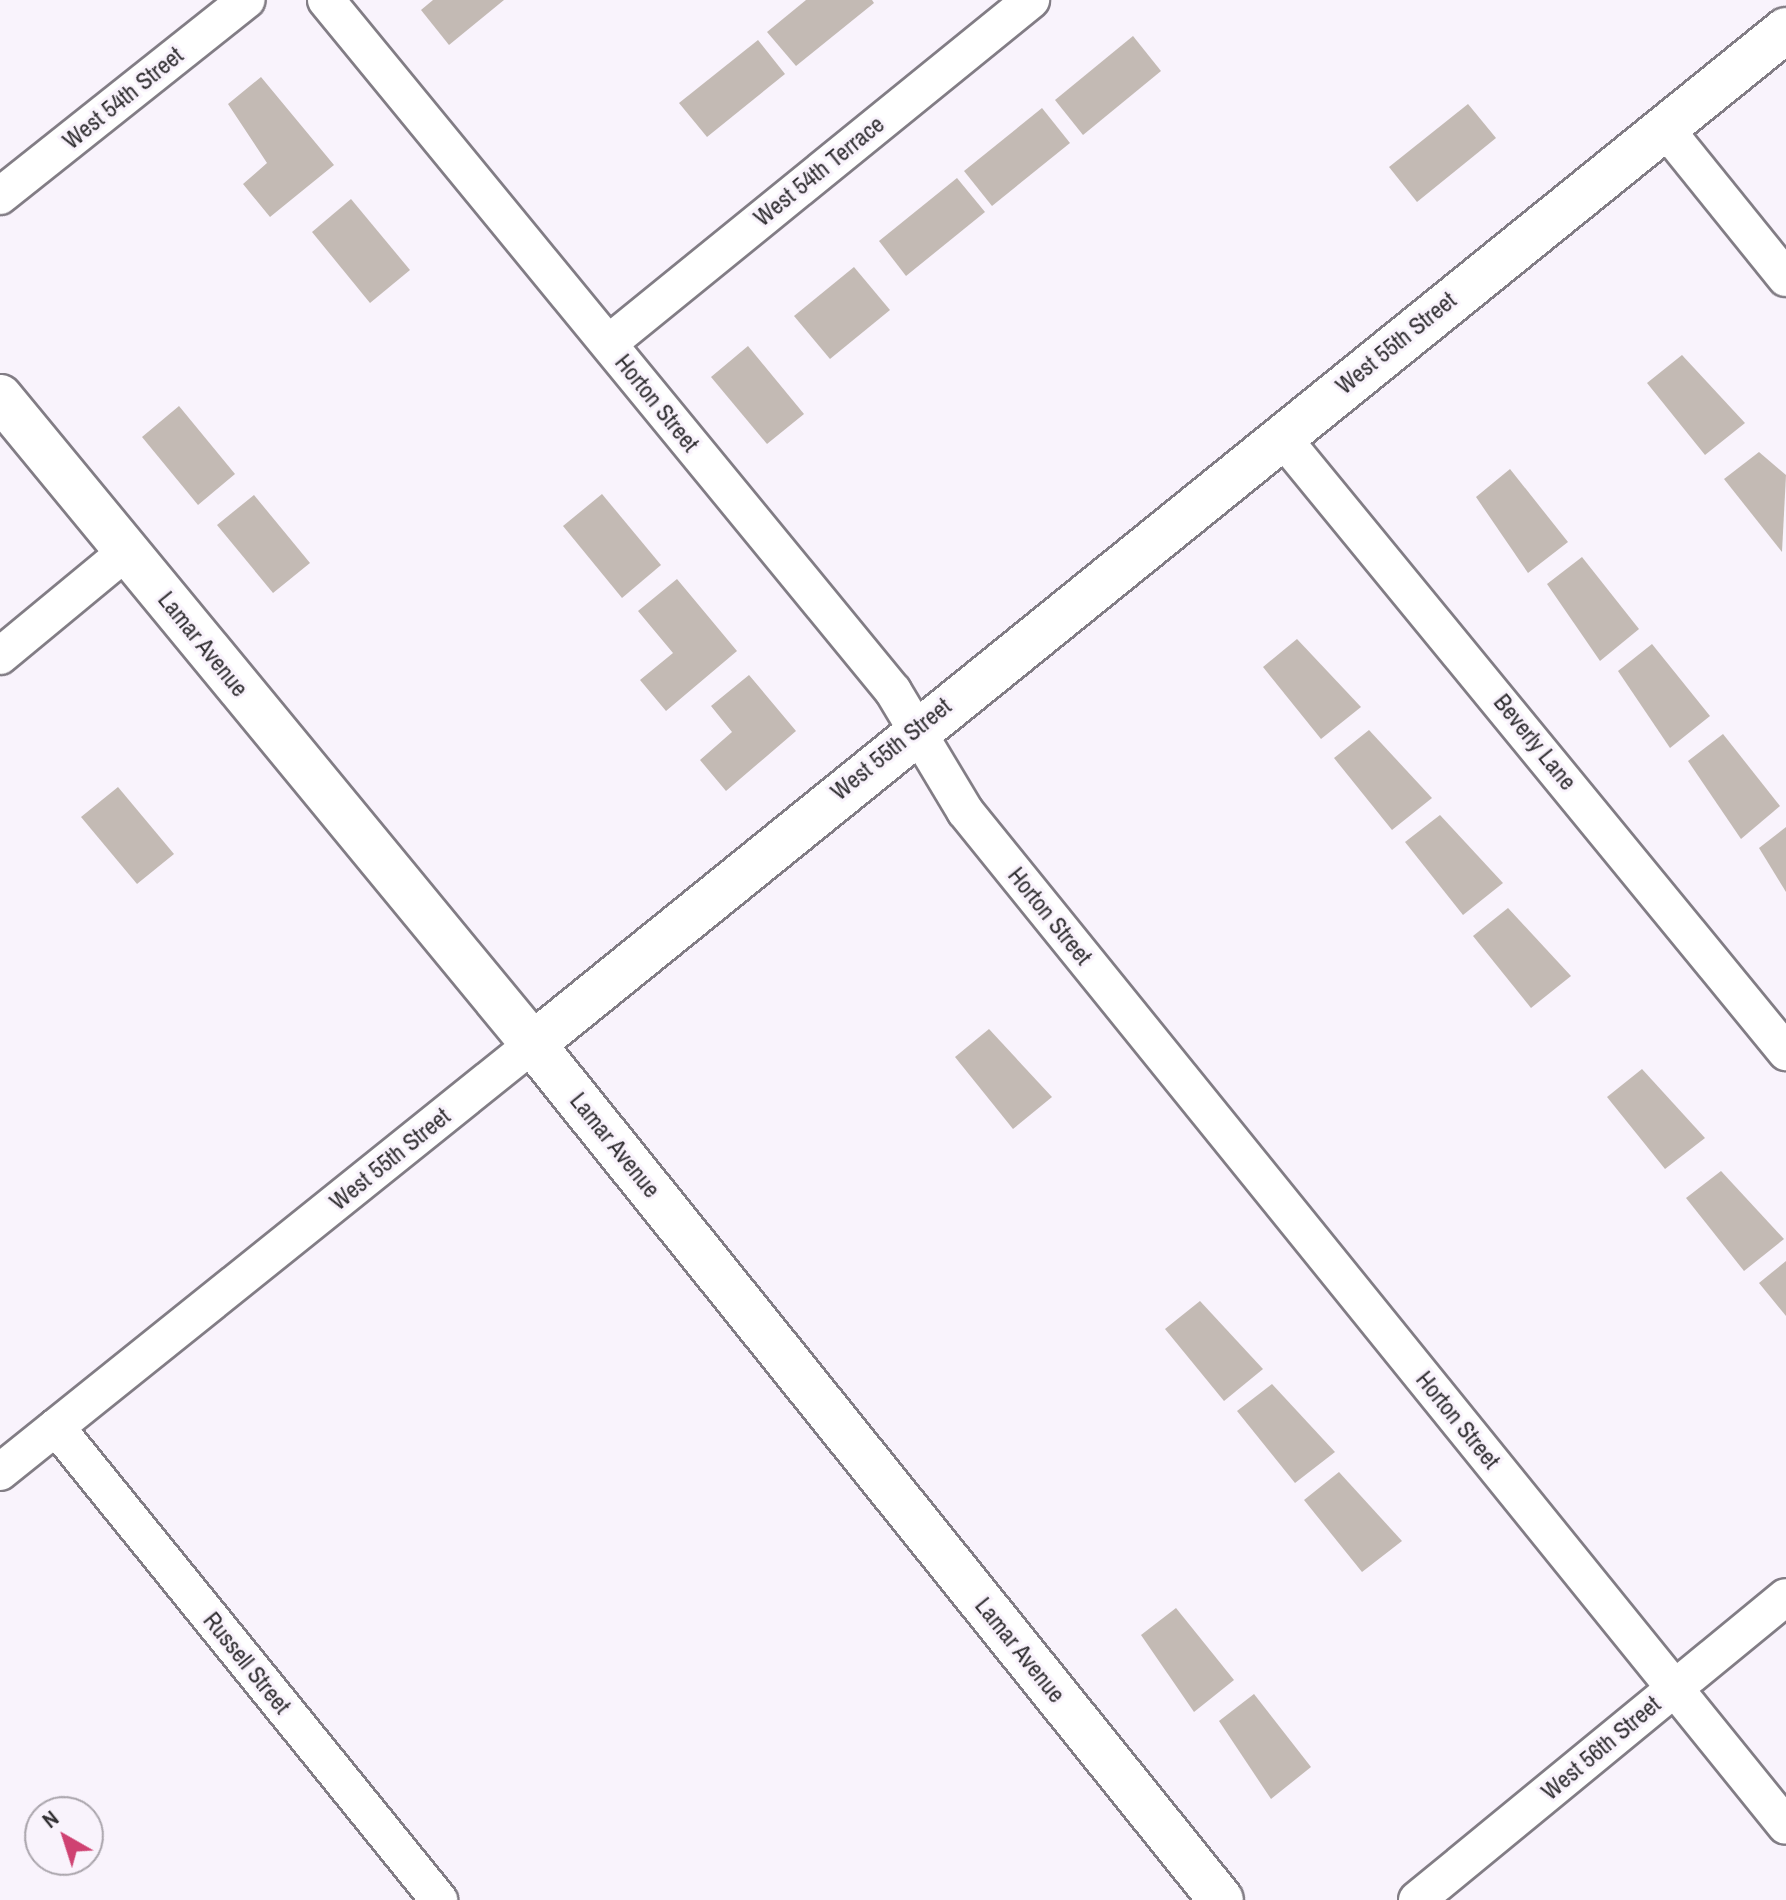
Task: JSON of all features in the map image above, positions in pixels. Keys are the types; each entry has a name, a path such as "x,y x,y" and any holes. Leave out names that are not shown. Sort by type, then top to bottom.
{"street":[{"name":"West 54th Street","path":"0,196 246,0"},
{"name":"Horton Street","path":"326,0 893,691 913,730 965,811 1786,1826"},
{"name":"West 54th Terrace","path":"609,343 1031,0"},
{"name":"West 55th Street","path":"0,1472 533,1044 913,730 1786,30"},
{"path":"1664,127 1786,278"},
{"name":"Lamar Avenue","path":"0,397 533,1044 1221,1900"},
{"name":"Beverly Lane","path":"1281,436 1786,1052"},
{"path":"0,656 127,551"},
{"name":"Russell Street","path":"56,1427 439,1900"},
{"name":"West 56th Street","path":"1417,1900 1786,1597"}],"building":[{"path":"433,0 504,0 449,45 421,10"},
{"path":"806,0 872,0 874,3 796,66 767,32"},
{"path":"1133,36 1161,71 1083,135 1055,100"},
{"path":"758,40 785,74 707,137 679,103"},
{"path":"261,77 334,165 270,217 243,184 267,163 228,104"},
{"path":"1468,104 1496,138 1417,202 1389,167"},
{"path":"1042,108 1070,143 992,206 964,171"},
{"path":"957,178 985,212 906,276 879,241"},
{"path":"351,199 410,270 370,303 312,232"},
{"path":"854,267 890,310 830,359 794,316"},
{"path":"748,346 804,414 767,444 711,377"},
{"path":"1682,355 1745,423 1705,455 1647,383"},
{"path":"179,406 235,474 198,505 142,437"},
{"path":"1759,452 1786,475 1782,552 1724,479"},
{"path":"1510,469 1568,542 1528,573 1476,497"},
{"path":"602,494 661,565 622,598 563,526"},
{"path":"254,495 310,563 273,593 217,525"},
{"path":"1582,557 1639,629 1600,661 1547,584"},
{"path":"677,579 737,651 666,711 640,680 673,653 638,611"},
{"path":"1297,639 1361,707 1321,739 1263,667"},
{"path":"1652,644 1710,716 1670,748 1618,671"},
{"path":"749,675 796,731 726,791 700,760 732,732 711,706"},
{"path":"1369,730 1432,798 1392,830 1334,758"},
{"path":"1723,734 1780,806 1741,839 1688,761"},
{"path":"118,787 174,854 137,884 81,817"},
{"path":"1440,815 1503,883 1463,915 1405,842"},
{"path":"1786,827 1786,892 1759,848"},
{"path":"1508,908 1571,976 1531,1008 1473,936"},
{"path":"989,1029 1052,1097 1013,1129 955,1057"},
{"path":"1642,1069 1705,1138 1665,1169 1607,1097"},
{"path":"1721,1171 1784,1239 1744,1271 1686,1198"},
{"path":"1786,1261 1786,1316 1759,1283"},
{"path":"1200,1301 1263,1369 1224,1401 1165,1329"},
{"path":"1272,1384 1335,1452 1295,1483 1237,1411"},
{"path":"1339,1472 1402,1541 1362,1572 1304,1500"},
{"path":"1176,1608 1234,1680 1194,1712 1141,1635"},
{"path":"1254,1694 1311,1767 1271,1799 1219,1721"}]}
